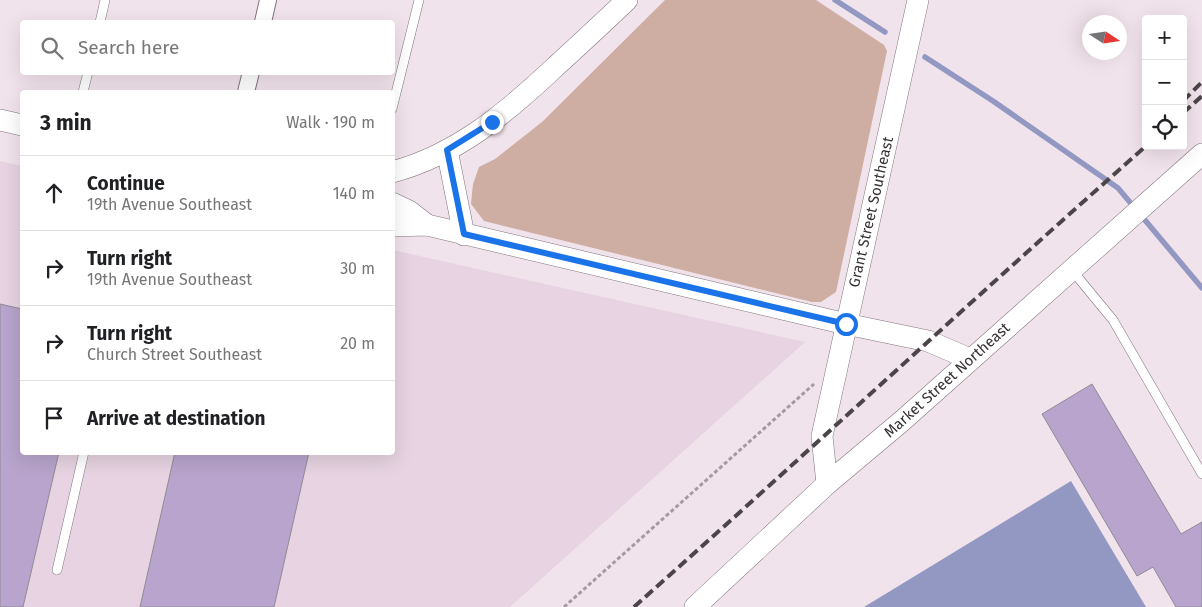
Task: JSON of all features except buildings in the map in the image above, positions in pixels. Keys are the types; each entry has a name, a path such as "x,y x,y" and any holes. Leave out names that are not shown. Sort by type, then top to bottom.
{"street":[{"path":"263,20 268,0"},
{"path":"395,169 447,150 492,122 513,106 627,0"},
{"name":"Grant Street Southeast","path":"827,484 822,436 918,0"},
{"path":"246,90 250,75"},
{"path":"0,120 20,125"},
{"path":"447,150 464,234"},
{"name":"Market Street Northeast","path":"695,607 827,484 902,421 1202,154"},
{"path":"395,204 409,211 427,225"},
{"path":"395,226 427,225 846,324 928,341 970,359"}],"lane":[{"path":"100,20 105,0"},
{"path":"395,97 419,0"},
{"path":"84,90 87,75"},
{"path":"1071,269 1113,320 1202,474"},
{"path":"57,570 83,455"}],"path":[{"path":"564,607 813,384 832,389"}],"shaded area":[{"path":"665,0 816,0 884,45 887,51 836,292 821,302 812,302 484,221 471,204 473,184 479,167 495,159 542,122"},
{"path":"0,161 20,166 20,455 395,455 395,250 805,342 510,607 0,607"}],"water":[{"path":"1071,481 1146,607 864,607"}],"waterway":[{"path":"835,0 885,32"},
{"path":"925,57 993,101 1118,188 1202,288"}],"railway":[{"path":"1187,97 1202,82"},
{"path":"1187,109 1202,96"},
{"path":"634,607 1142,150"}],"route":[{"path":"492,122 447,150 464,234 846,324"}]}
